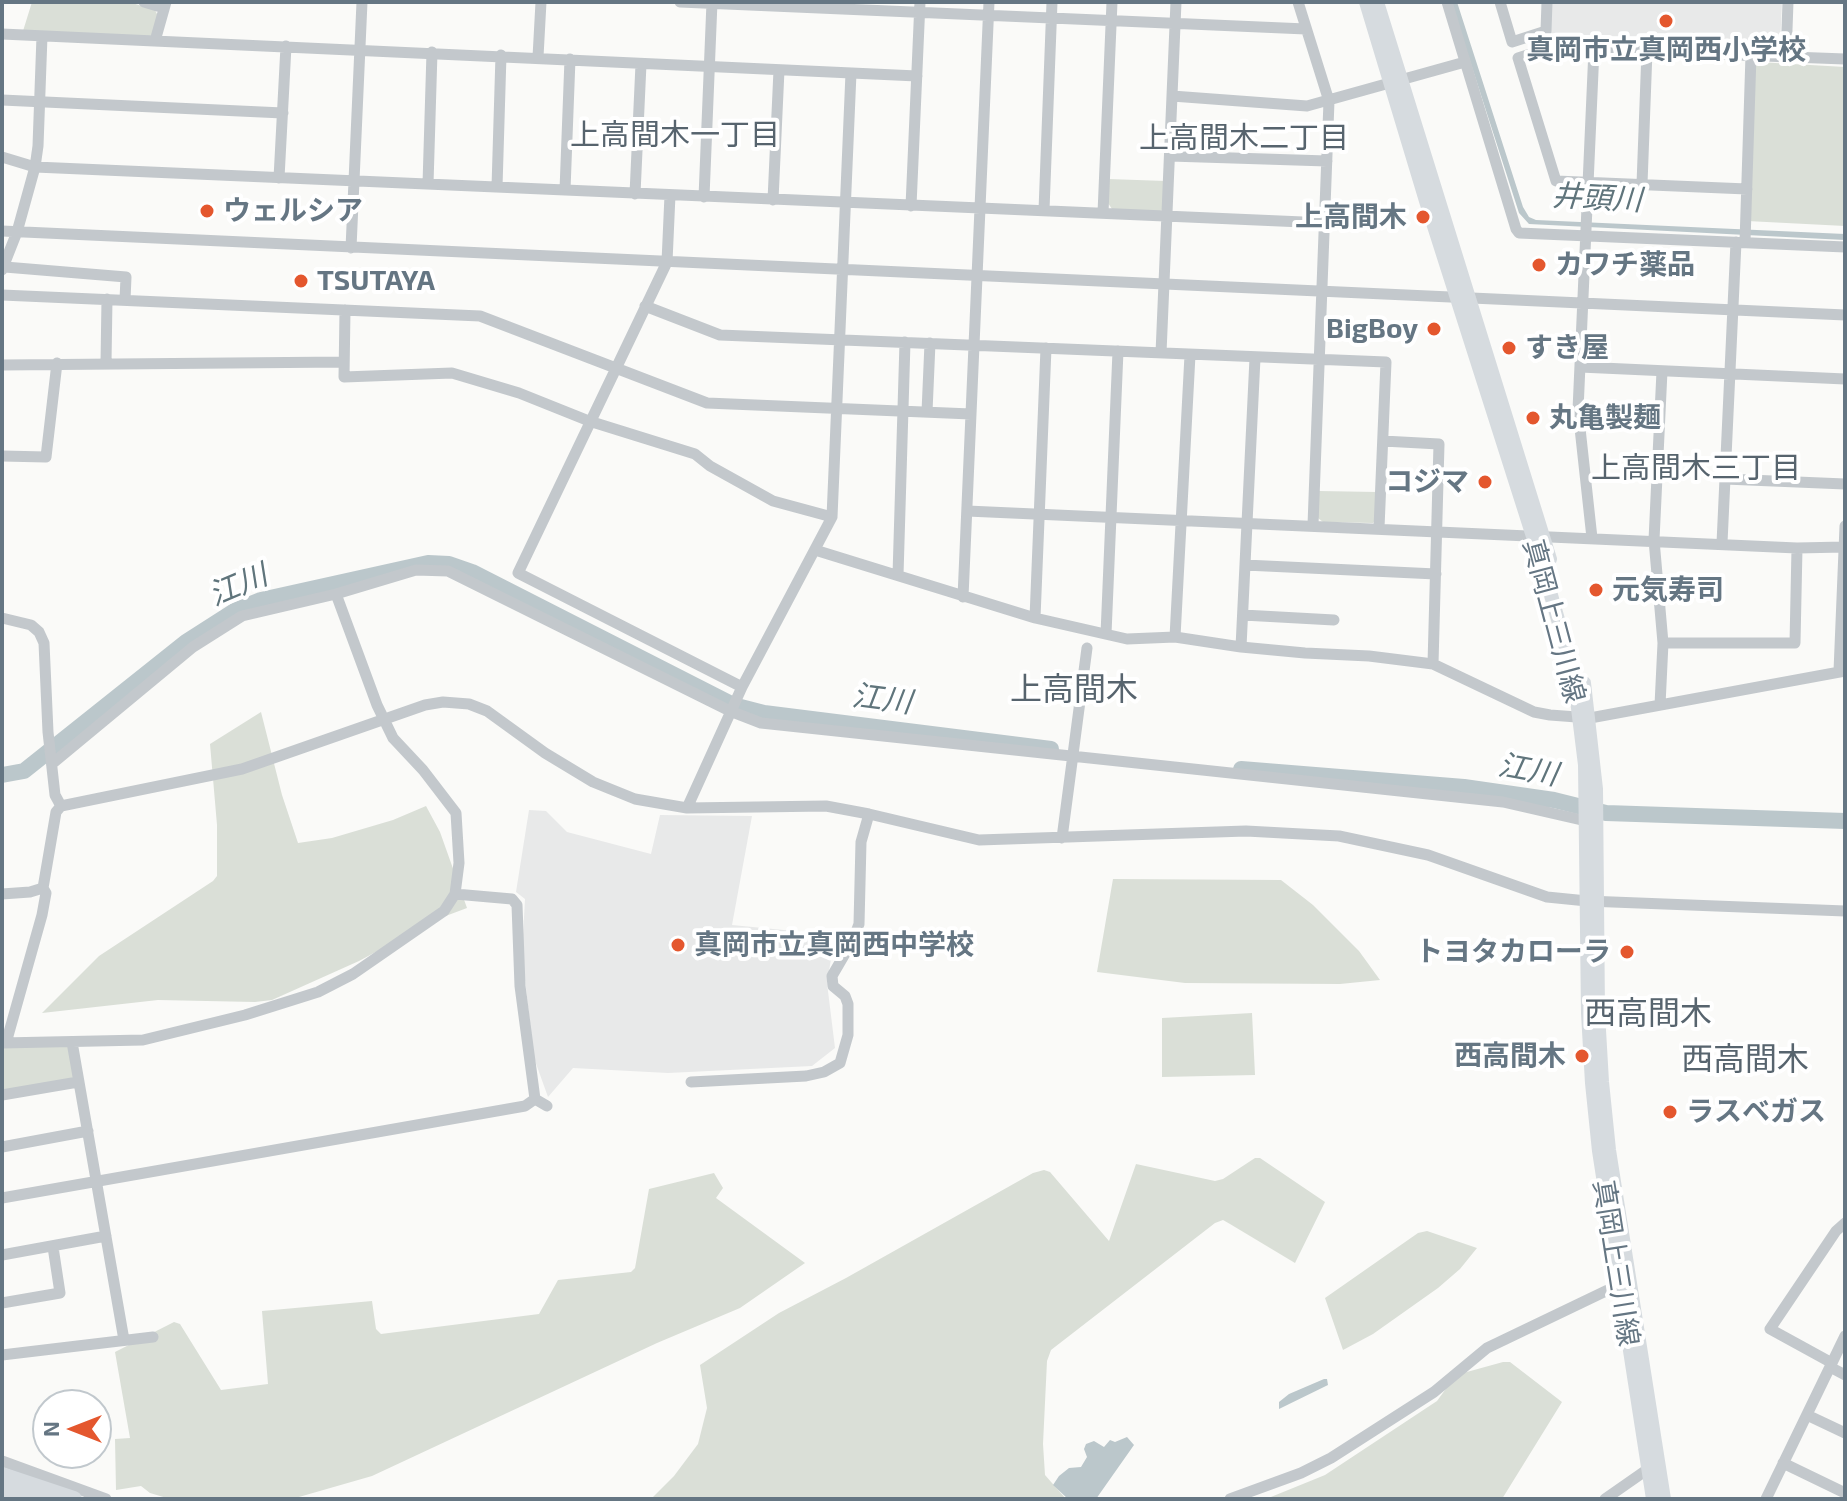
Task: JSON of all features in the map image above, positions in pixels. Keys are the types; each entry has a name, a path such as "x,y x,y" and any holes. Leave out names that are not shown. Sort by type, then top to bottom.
{"highway":[{"path":"2,1475 74,1499"},
{"path":"2,1489 38,1499"}],"main road":[{"name":"真岡上三川線","path":"1366,2 1396,83 1537,535 1575,642 1596,789 1592,902"},
{"name":"真岡上三川線","path":"1377,2 1396,83"},
{"name":"真岡上三川線","path":"1584,717 1586,821 1602,1082 1624,1286 1653,1499"},
{"name":"真岡上三川線","path":"1624,1286 1664,1499"}],"street":[{"path":"144,2 165,5 155,41"},
{"path":"351,248 362,2"},
{"path":"538,57 541,2"},
{"path":"680,2 920,8 988,16 1306,29"},
{"path":"963,597 989,2"},
{"path":"1044,210 1052,2"},
{"path":"1103,213 1112,2"},
{"path":"1161,353 1176,2"},
{"path":"1298,2 1329,101 1313,525"},
{"path":"1447,2 1519,233 1845,247"},
{"path":"1500,2 1512,42 1546,31 1547,2"},
{"path":"1786,57 1788,2"},
{"path":"704,197 712,3"},
{"path":"911,206 920,8"},
{"path":"2,34 917,76"},
{"path":"42,36 35,167 4,268 126,277 125,300"},
{"path":"279,178 286,46"},
{"path":"1747,189 1556,181 1518,58 1549,48 1845,59"},
{"path":"1592,538 1578,410 1594,49"},
{"path":"1642,184 1647,51"},
{"path":"428,184 432,52"},
{"path":"497,187 501,55"},
{"path":"1722,543 1734,310 1747,189 1751,55"},
{"path":"565,190 570,59"},
{"path":"1172,96 1307,106 1465,62"},
{"path":"635,194 641,64"},
{"path":"773,200 779,70"},
{"path":"687,808 730,711 832,517 851,73"},
{"path":"2,100 283,113"},
{"path":"1170,156 1327,161"},
{"path":"2,157 35,167 1326,223"},
{"path":"670,195 667,262 518,573 742,687"},
{"path":"2,231 1845,315"},
{"path":"2,295 480,316 707,403 971,414"},
{"path":"106,363 107,299"},
{"path":"645,306 720,335 1386,362 1379,528"},
{"path":"345,310 344,377 452,373 695,454 710,466 773,501 832,517"},
{"path":"898,575 905,342"},
{"path":"927,412 930,343"},
{"path":"1035,618 1046,348"},
{"path":"1106,634 1118,351"},
{"path":"1175,637 1190,355"},
{"path":"1241,647 1255,358"},
{"path":"2,365 344,362"},
{"path":"2,456 46,457 57,363"},
{"path":"1580,367 1845,379"},
{"path":"1660,705 1663,643 1654,540 1662,371"},
{"path":"1383,441 1439,444 1433,664"},
{"path":"1725,479 1845,484"},
{"path":"967,511 1797,548 1844,547"},
{"path":"815,550 1035,618 1127,639 1175,637 1241,647 1433,664 1534,712 1584,717 1842,671 1845,526"},
{"path":"1663,643 1795,643 1797,548"},
{"path":"1245,565 1436,574"},
{"path":"53,763 193,647 242,616 336,594 416,570 448,571 730,711 761,723 1503,802 1586,821"},
{"path":"336,594 384,719 393,738 456,813 459,863 455,894 444,911 353,974 318,992 245,1015 143,1040 4,1043 42,915 46,893 43,888 56,812 61,806 242,769 384,719 425,705 443,702 469,704 487,711 545,753 593,782 635,799 687,808 826,806 979,840 1246,831 1339,836 1428,855 1532,893 1592,902 1845,911"},
{"path":"1243,615 1334,620"},
{"path":"2,618 31,625 44,643 48,736 55,795 61,806"},
{"path":"1062,838 1087,648"},
{"path":"691,1082 806,1076 832,1069 840,1063 848,1035 848,1004 832,982 832,976 859,924 861,842 869,814"},
{"path":"2,894 43,888"},
{"path":"455,894 512,899 517,905 520,986 535,1099"},
{"path":"72,1042 124,1340"},
{"path":"2,1095 78,1082"},
{"path":"535,1099 547,1106"},
{"path":"2,1198 525,1106 535,1099"},
{"path":"2,1147 88,1131"},
{"path":"1845,1223 1836,1231 1770,1329 1845,1375"},
{"path":"2,1255 106,1236"},
{"path":"2,1303 60,1293 53,1247"},
{"path":"1230,1499 1301,1473 1331,1458 1434,1392 1487,1348 1624,1286"},
{"path":"1766,1499 1845,1336"},
{"path":"2,1355 153,1337"},
{"path":"1807,1415 1845,1433"},
{"path":"2,1461 106,1499"},
{"path":"1783,1463 1845,1493"},
{"path":"1605,1499 1648,1469"}],"shaded area":[{"path":"32,2 129,2 155,10 158,16 153,34 149,37 23,31"},
{"path":"1451,2 1457,2 1523,207 1529,217 1536,220 1845,234 1845,240 1529,224 1519,213"},
{"name":"真岡市立真岡西小学校","path":"1551,2 1782,2 1780,46 1775,51 1550,39"},
{"path":"1758,62 1845,67 1845,226 1747,221 1753,66"},
{"path":"1108,179 1166,181 1164,208 1159,212 1112,209 1108,203"},
{"path":"1319,491 1377,492 1376,520 1373,523 1323,522 1318,518"},
{"path":"261,712 298,843 332,838 393,820 426,806 440,832 467,908 435,920 359,961 272,1000 158,1000 42,1013 99,956 217,876 217,825 210,744"},
{"name":"真岡市立真岡西中学校","path":"529,810 546,811 567,832 651,854 660,815 752,816 732,925 835,935 827,983 835,1048 812,1066 668,1073 573,1068 548,1097 534,1058 522,954 525,899 516,892"},
{"path":"1113,879 1281,880 1313,905 1359,951 1380,980 1340,984 1185,983 1097,972"},
{"path":"1252,1013 1255,1075 1162,1077 1162,1018"},
{"path":"72,1042 78,1082 2,1095 2,1043"},
{"path":"1260,1158 1325,1202 1295,1263 1223,1220 1215,1223 1051,1350 1047,1361 1043,1444 1045,1475 1066,1499 651,1499 674,1476 698,1444 707,1408 700,1365 779,1313 1033,1173 1050,1172 1109,1241 1136,1164 1215,1181"},
{"path":"714,1173 723,1188 716,1198 805,1263 740,1308 657,1343 372,1476 292,1499 170,1499 150,1493 141,1486 116,1490 115,1439 130,1438 115,1352 174,1322 180,1324 221,1390 268,1384 262,1311 372,1301 376,1329 381,1334 539,1314 558,1280 631,1272 635,1268 649,1189"},
{"path":"1427,1231 1477,1248 1460,1269 1438,1288 1373,1334 1343,1350 1325,1298 1418,1233"},
{"path":"1510,1362 1562,1402 1502,1499 1266,1499 1325,1475 1437,1401 1456,1375"},
{"path":"1327,1379 1328,1385 1279,1409 1279,1402 1289,1394"},
{"path":"1127,1437 1134,1445 1096,1499 1068,1499 1053,1485 1069,1468 1081,1467 1087,1457 1086,1444 1094,1441 1104,1447 1110,1440 1115,1442"}],"waterway":[{"name":"江川","path":"2,775 24,771 186,642 236,610 261,600 428,563 449,564 472,572 733,705 764,713 1051,749"},
{"name":"江川","path":"1241,769 1464,787 1554,800 1606,813 1845,821"}],"place":[{"name":"真岡市立真岡西小学校","path":"1666,21"},
{"name":"ウェルシア","path":"207,211"},
{"name":"上高間木","path":"1423,217"},
{"name":"カワチ薬品","path":"1539,265"},
{"name":"TSUTAYA","path":"301,281"},
{"name":"BigBoy","path":"1434,329"},
{"name":"すき屋","path":"1509,348"},
{"name":"丸亀製麺","path":"1533,418"},
{"name":"コジマ","path":"1485,482"},
{"name":"元気寿司","path":"1596,590"},
{"name":"真岡市立真岡西中学校","path":"678,945"},
{"name":"トヨタカローラ","path":"1627,952"},
{"name":"西高間木","path":"1582,1056"},
{"name":"ラスベガス","path":"1670,1112"}],"district":[{"name":"上高間木一丁目","path":"675,135"},
{"name":"上高間木二丁目","path":"1244,138"},
{"name":"上高間木三丁目","path":"1696,468"},
{"name":"上高間木","path":"1074,689"},
{"name":"西高間木","path":"1648,1013"},
{"name":"西高間木","path":"1745,1059"}],"water label":[{"name":"井頭川","path":"1597,198"}]}
